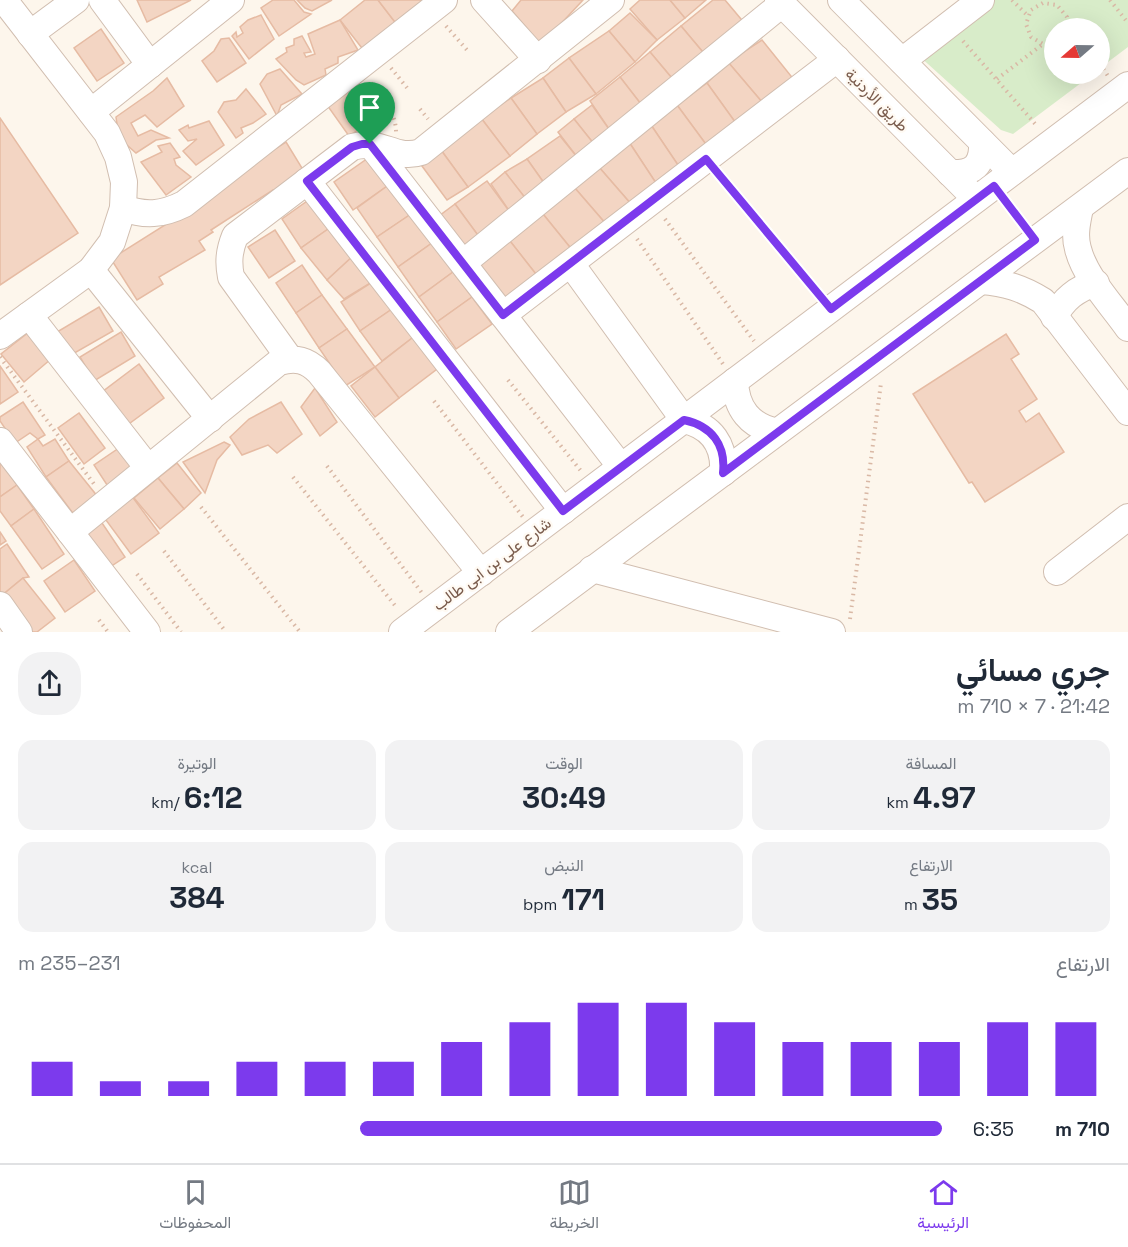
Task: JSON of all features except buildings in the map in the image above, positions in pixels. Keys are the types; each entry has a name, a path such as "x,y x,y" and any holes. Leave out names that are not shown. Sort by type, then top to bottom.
{"street":[{"path":"30,34 76,0"},
{"path":"102,0 150,65"},
{"path":"91,112 231,0"},
{"path":"483,0 538,60"},
{"path":"290,359 231,277 228,264 235,236 352,147 381,147 406,155 421,152 611,0"},
{"path":"841,0 982,142 994,186"},
{"path":"902,61 981,0"},
{"path":"463,263 780,2"},
{"name":"طريق الأردنية","path":"780,2 950,173 994,186"},
{"path":"0,336 91,270 112,242 123,208 123,182 118,157 107,133 5,4"},
{"path":"123,208 138,213 154,214 170,211 184,204 438,5"},
{"path":"503,315 837,59"},
{"name":"شارع على بن ابى طالب","path":"406,629 1128,85"},
{"path":"950,173 964,174 975,167 982,155 982,142"},
{"path":"381,147 463,263 621,467"},
{"path":"518,629 592,569 1128,171"},
{"path":"307,181 563,511"},
{"path":"1080,208 1076,228 1078,249 1087,272 1128,328"},
{"path":"570,264 684,420 696,422 716,437 722,449 723,473"},
{"path":"91,270 210,419"},
{"path":"981,281 1004,282 1025,290 1043,302 1128,412"},
{"path":"1054,317 1070,296 1096,283"},
{"path":"29,315 148,468"},
{"path":"70,532 279,362 290,359 301,360 311,364 319,372 481,573"},
{"path":"735,381 735,394 746,416 760,427 777,432"},
{"path":"0,441 147,632"},
{"path":"1057,572 1126,521"},
{"path":"592,569 841,626"},
{"path":"0,605 19,632"}],"path":[{"path":"1012,0 1028,16"},
{"path":"997,79 1043,44 1031,37 1026,24 1028,16 1044,0"},
{"path":"1110,0 1128,23"},
{"path":"1037,6 1050,3 1057,5 1067,18"},
{"path":"438,5 467,50"},
{"path":"949,25 1052,142"},
{"path":"359,66 392,111 396,131 381,147"},
{"path":"706,159 831,309"},
{"path":"994,186 1035,240"},
{"path":"652,201 766,358"},
{"path":"625,222 735,381"},
{"path":"841,626 885,351"},
{"path":"0,357 107,501"},
{"path":"508,380 594,487"},
{"path":"434,401 535,532"},
{"path":"327,466 433,608"},
{"path":"293,477 406,629"},
{"path":"201,507 300,632"},
{"path":"164,551 226,632"},
{"path":"137,574 181,632"},
{"path":"99,620 108,632"}],"green space":[{"path":"989,0 1128,0 1128,47 1110,60 1110,18 1044,18 1044,84 1080,84 1013,134 1001,130 918,55"}],"route":[{"path":"370,144 503,315 706,159 831,309 994,186 1035,240 723,473 722,449 716,437 696,422 684,420 563,511 307,181 352,147 370,144"}]}
